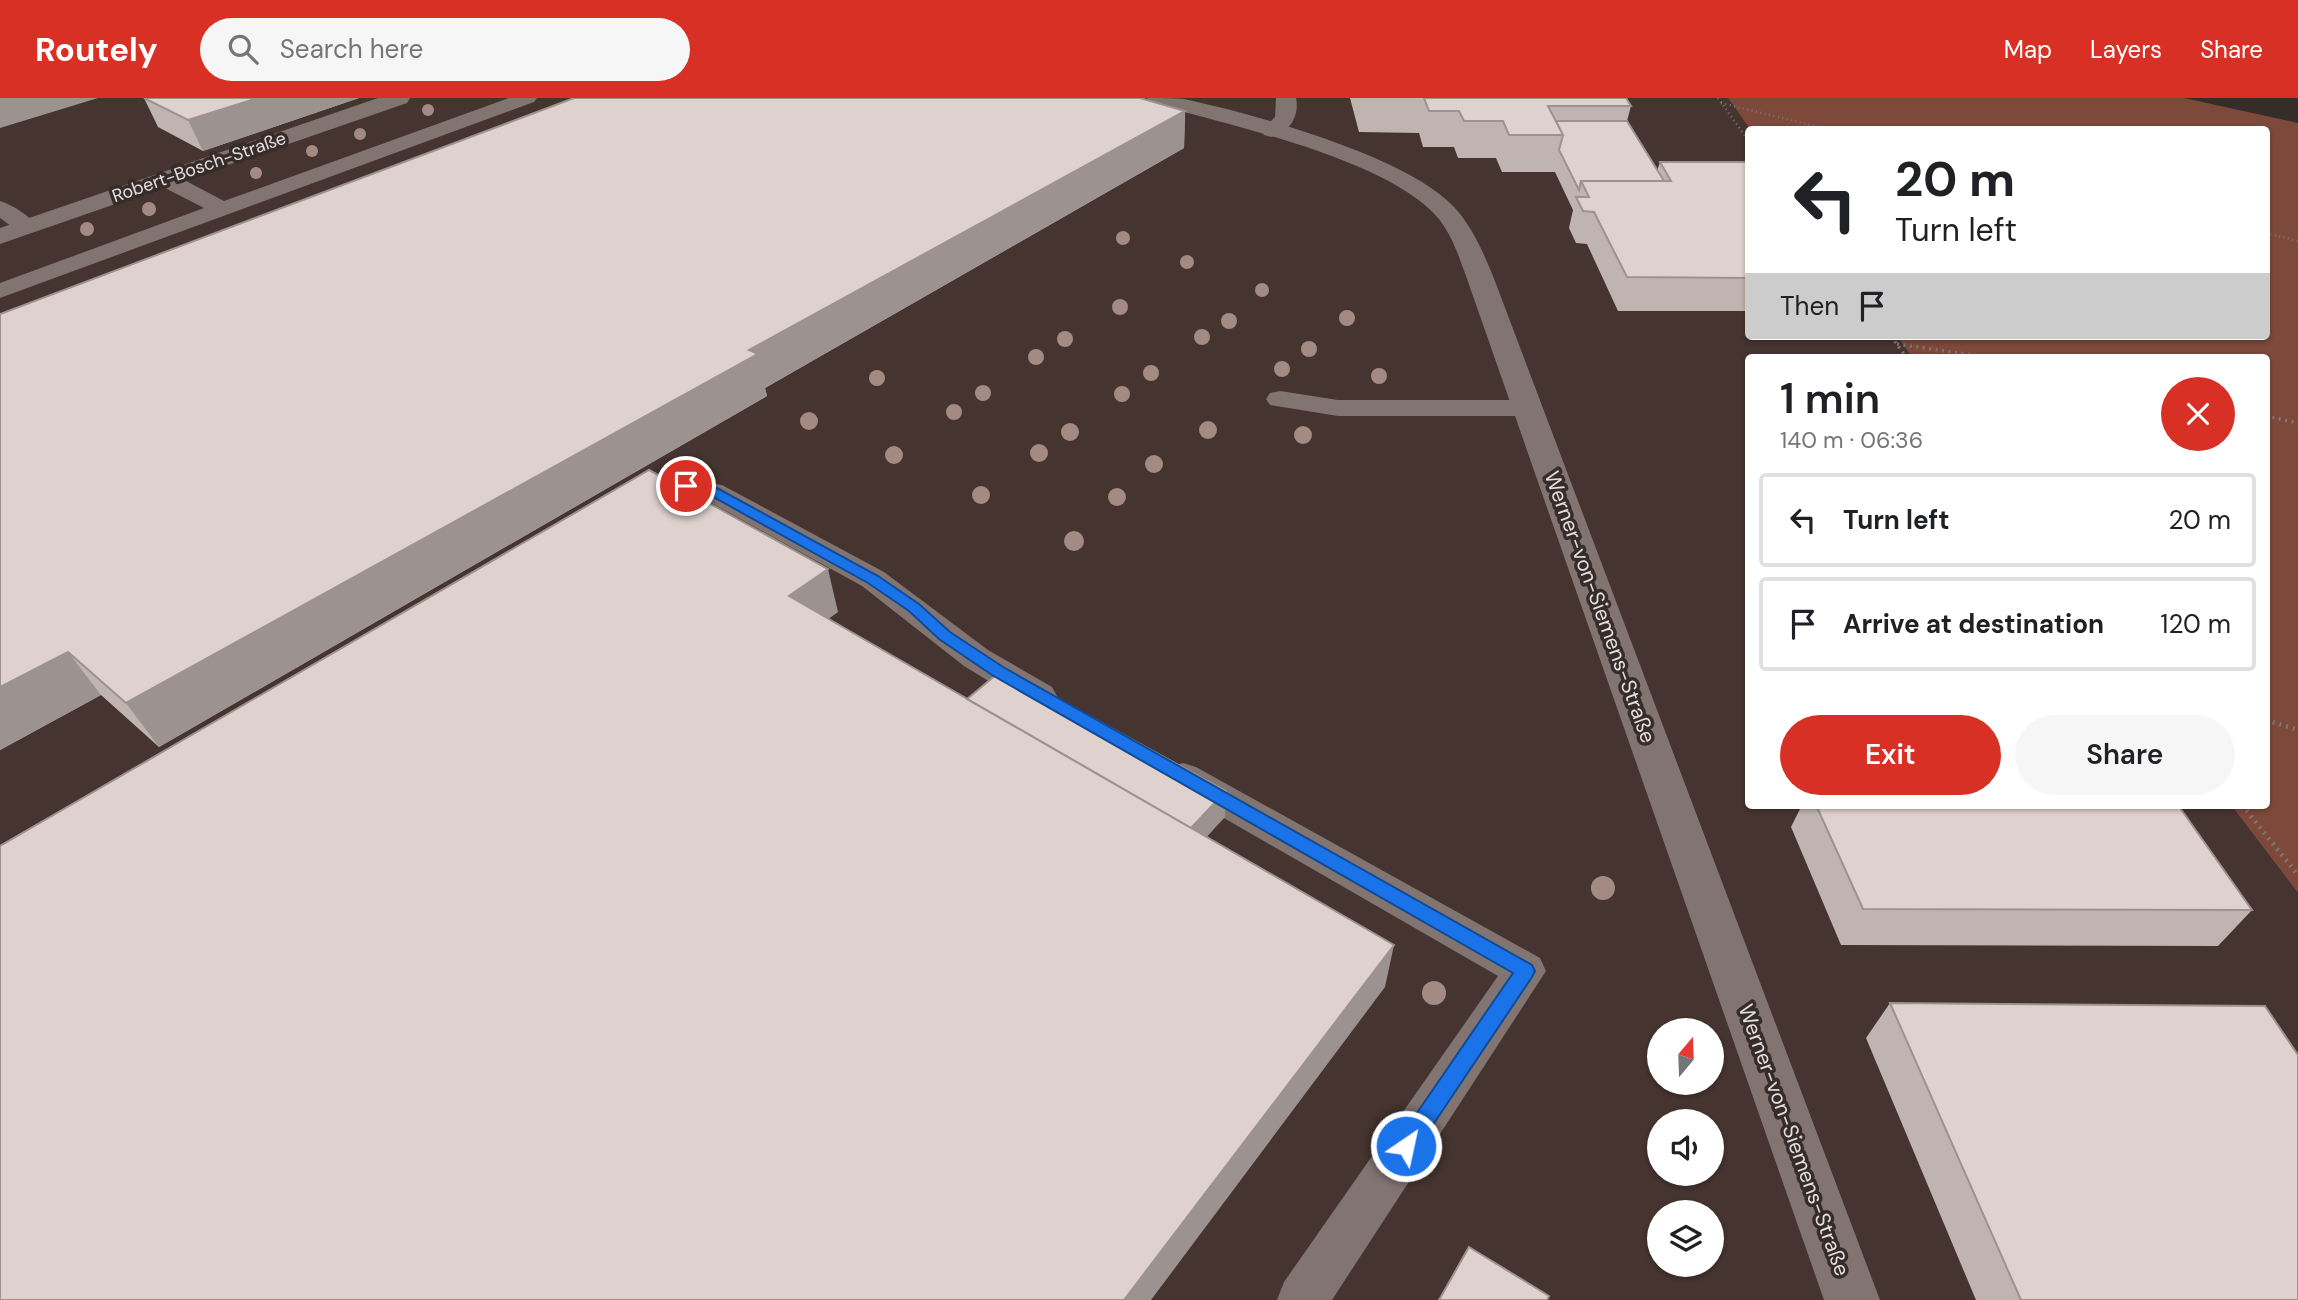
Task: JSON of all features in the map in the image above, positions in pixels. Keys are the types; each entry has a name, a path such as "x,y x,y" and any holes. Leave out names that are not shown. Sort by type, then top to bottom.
{"street":[{"name":"Robert-Bosch-Straße","path":"0,236 399,98"},
{"name":"Werner-von-Siemens-Straße","path":"1158,98 1271,131 1377,167 1409,182 1445,211 1472,259 1852,1300"}],"lane":[{"path":"0,291 527,98"},
{"path":"1271,131 1283,124 1289,107 1286,98"},
{"path":"165,179 223,209"},
{"path":"0,208 27,227"},
{"path":"1280,399 1338,408 1527,408"},
{"path":"603,508 628,494 655,487 686,486 712,491 873,579 976,658 1067,711"},
{"path":"1152,759 1525,971 1302,1300"}],"path":[{"path":"1718,98 1745,136"},
{"path":"1721,103 1815,126"},
{"path":"2270,234 2298,241"},
{"path":"1894,340 1904,354"},
{"path":"1897,344 1966,354"},
{"path":"2270,416 2298,423"},
{"path":"2270,721 2298,730"},
{"path":"2245,809 2298,875"}],"shaded area":[{"path":"0,98 1728,98 1748,126 1745,126 1745,340 1900,340 1910,354 1745,354 1745,809 2234,809 2298,893 2298,1300 0,1300"},
{"path":"1728,98 2184,98 2298,123 2298,893 2234,809 2270,809 2270,354 1910,354 1900,340 2270,340 2270,126 1748,126"}],"building":[{"path":"144,98 258,98 188,120"},
{"path":"574,98 1140,98 1185,111 749,350 758,354 126,703 68,652 0,687 0,314"},
{"path":"1424,98 1626,98 1631,106 1548,106 1563,135 1509,135 1503,121 1464,121 1459,111 1429,111"},
{"path":"1556,121 1627,121 1664,181 1581,181 1579,190 1559,150 1563,135"},
{"path":"1660,162 1745,162 1745,278 1627,277 1594,212 1583,211 1576,197 1589,197 1581,181 1671,181"},
{"path":"649,470 828,569 789,596 1394,945 1124,1300 0,1300 0,846"},
{"path":"1003,669 1226,791 1191,828 967,699"},
{"path":"1818,809 2181,809 2252,910 1863,909"},
{"path":"1890,1003 2265,1006 2298,1055 2298,1300 2021,1300"},
{"path":"1469,1247 1549,1296 1547,1300 1439,1300"}],"route":[{"path":"686,486 712,491 873,579 914,608 944,635 1019,684 1525,971 1406,1146"}]}
